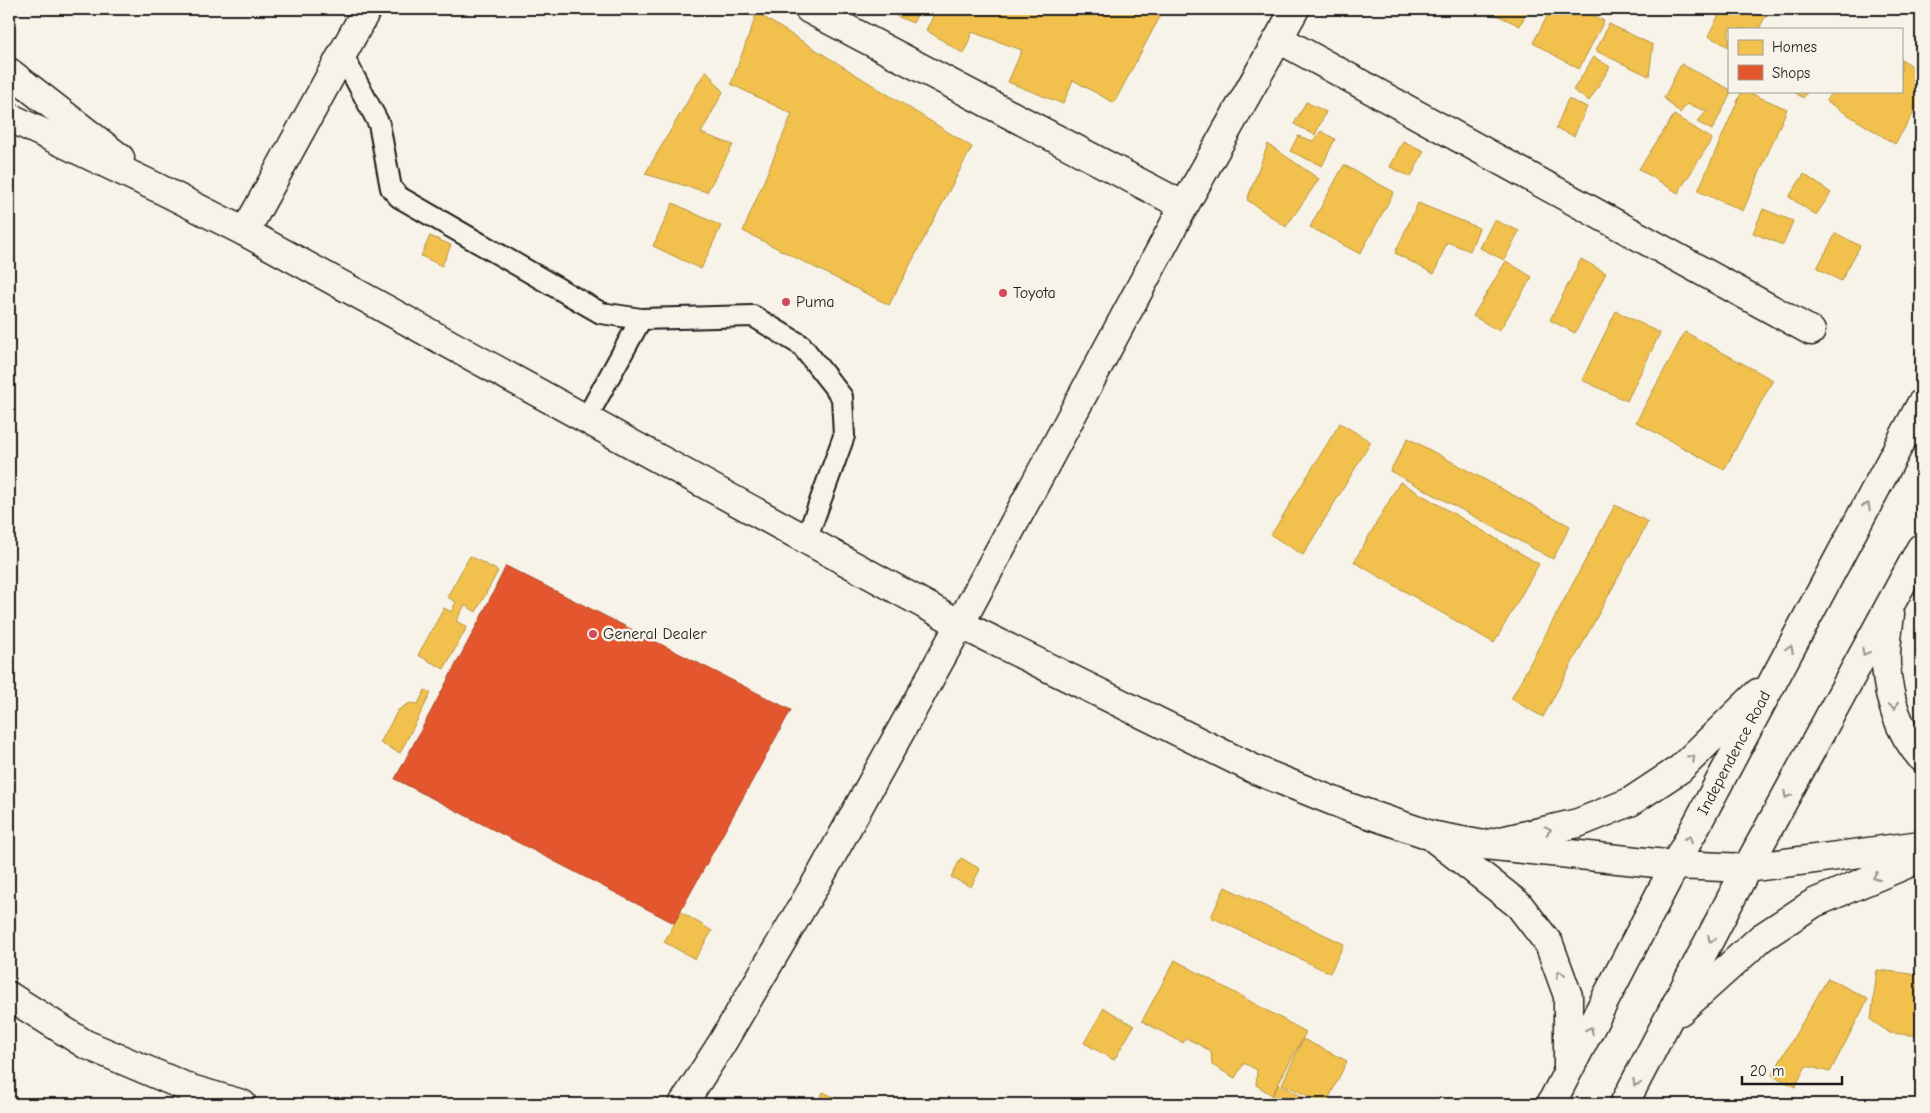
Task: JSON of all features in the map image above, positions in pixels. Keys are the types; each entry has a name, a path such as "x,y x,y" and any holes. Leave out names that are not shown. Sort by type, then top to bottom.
{"street":[{"path":"245,232 367,9"},
{"path":"808,9 1184,206"},
{"path":"683,1104 722,1043 817,881 960,624 1184,206 1295,9"},
{"path":"1279,39 1811,331"},
{"path":"9,72 158,188"},
{"path":"9,117 245,232 960,624 1256,770 1348,807 1430,835 1484,845 1675,865 1747,868 1921,845"},
{"name":"Independence Road","path":"1551,1104 1675,865 1921,404"},
{"path":"1624,1104 1669,1021 1747,868 1921,548"},
{"path":"1890,605 1886,664 1894,712 1910,744 1921,757"},
{"path":"1484,845 1578,823 1630,802 1680,769 1775,676"},
{"path":"1430,835 1519,906 1548,944 1568,996 1568,1074"},
{"path":"1669,1021 1761,938 1806,908 1921,858"},
{"path":"9,996 85,1044 191,1090 242,1104"}],"lane":[{"path":"342,54 379,124 391,188 399,197 601,313 641,319 753,316 801,345 842,397 844,436 806,540"},
{"path":"586,419 641,319"}],"building: Homes":[{"path":"880,9 920,9 913,23"},
{"path":"937,9 1164,9 1114,103 1073,80 1063,104 1008,82 1022,50 972,32 964,54 926,30"},
{"path":"1484,9 1528,9 1520,26"},
{"path":"1551,9 1581,9 1604,21 1579,69 1533,43"},
{"path":"1722,9 1769,9 1760,28 1728,28 1728,46 1708,36"},
{"path":"757,13 972,147 889,305 743,231 792,114 731,84"},
{"path":"1609,24 1653,45 1649,76 1596,51"},
{"path":"1594,57 1610,67 1589,101 1573,90"},
{"path":"1902,60 1921,71 1921,101 1895,144 1826,101 1831,92 1902,92"},
{"path":"1681,64 1728,88 1728,92 1731,92 1712,130 1697,122 1707,111 1687,104 1680,113 1664,98"},
{"path":"706,70 723,92 701,133 733,145 707,192 645,174"},
{"path":"1742,92 1747,92 1787,109 1743,211 1698,191"},
{"path":"1794,92 1807,92 1803,98"},
{"path":"1568,99 1587,107 1574,136 1556,128"},
{"path":"1306,102 1326,112 1315,135 1294,124"},
{"path":"1674,115 1712,139 1678,193 1639,169"},
{"path":"1321,131 1335,139 1322,166 1290,151 1298,136 1313,141"},
{"path":"1403,141 1424,151 1411,177 1390,167"},
{"path":"1268,144 1319,179 1286,227 1247,200"},
{"path":"1344,165 1394,192 1360,254 1310,227"},
{"path":"1804,174 1831,193 1816,215 1789,197"},
{"path":"673,203 721,226 701,269 653,246"},
{"path":"1418,203 1479,228 1470,251 1447,242 1434,274 1395,253"},
{"path":"1763,209 1793,221 1783,245 1753,233"},
{"path":"1494,220 1519,231 1504,260 1480,248"},
{"path":"1836,233 1860,246 1841,281 1817,268"},
{"path":"430,236 451,245 442,266 421,256"},
{"path":"1581,259 1606,273 1575,333 1550,320"},
{"path":"1506,261 1532,277 1499,331 1473,316"},
{"path":"1616,311 1660,333 1627,401 1582,380"},
{"path":"1685,332 1773,380 1724,470 1636,422"},
{"path":"1340,423 1371,442 1303,555 1271,535"},
{"path":"1408,438 1570,526 1553,559 1390,471"},
{"path":"1400,482 1539,564 1494,643 1354,562"},
{"path":"1615,505 1648,522 1543,717 1511,699"},
{"path":"470,556 498,571 476,612 465,605 456,621 467,627 444,669 418,655 444,608 451,612 456,602 447,597"},
{"path":"425,690 431,693 400,753 380,743 398,710 410,703 418,704"},
{"path":"961,858 980,869 971,887 951,877"},
{"path":"1225,887 1344,944 1330,973 1211,917"},
{"path":"681,912 712,931 695,959 664,942"},
{"path":"1175,960 1306,1032 1272,1095 1256,1085 1257,1070 1244,1063 1235,1078 1212,1065 1211,1051 1186,1038 1183,1043 1142,1021"},
{"path":"1877,970 1921,975 1921,1036 1890,1033 1871,1020"},
{"path":"1828,978 1868,999 1830,1072 1806,1066 1795,1087 1772,1075"},
{"path":"1104,1008 1134,1026 1114,1060 1084,1043"},
{"path":"1303,1039 1347,1061 1326,1104 1282,1084"},
{"path":"1279,1084 1316,1104 1268,1104"},
{"path":"823,1092 846,1103 817,1104"}],"building: Shops":[{"path":"506,566 791,710 674,923 395,779"}],"place":[{"name":"Toyota","path":"1003,293"},
{"name":"Puma","path":"786,302"},
{"name":"General Dealer","path":"593,634"}]}
